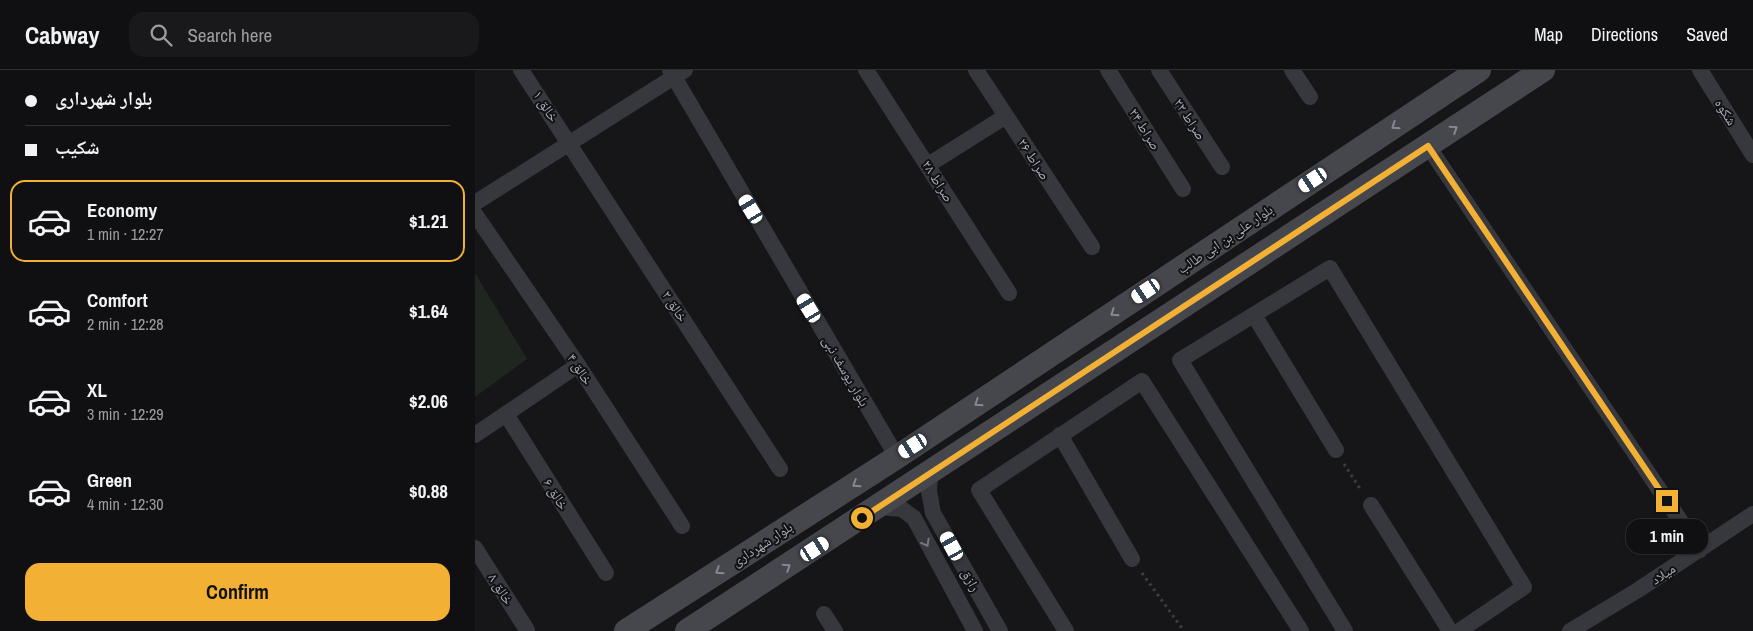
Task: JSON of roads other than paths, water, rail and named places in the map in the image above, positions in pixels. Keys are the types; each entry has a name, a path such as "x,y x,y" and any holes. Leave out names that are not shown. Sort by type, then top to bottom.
{"main road":[{"name":"بلوار علی بن ابی طالب","path":"897,457 1479,70"},
{"path":"687,631 878,508 1543,70"},
{"path":"1246,225 1264,254"},
{"name":"بلوار شهرداری","path":"626,631 897,457"}],"street":[{"name":"خالق ۱","path":"521,70 570,143"},
{"name":"صراط ۲۸","path":"866,70 1009,293"},
{"name":"صراط ۲۶","path":"976,70 1092,247"},
{"name":"صراط ۲۴","path":"1108,70 1183,189"},
{"name":"صراط ۲۲","path":"1159,70 1222,167"},
{"path":"1292,70 1310,97"},
{"name":"شکوه","path":"1700,70 1753,155"},
{"path":"475,203 570,143 676,72"},
{"name":"بلوار یوسف نبی","path":"676,72 897,457"},
{"path":"928,165 1006,116"},
{"name":"خالق ۲","path":"570,143 780,469"},
{"path":"1428,146 1700,550"},
{"name":"خالق ۴","path":"475,214 578,365 682,526"},
{"path":"1345,631 1180,360 1330,268 1524,587 1459,631"},
{"path":"1254,315 1336,450"},
{"path":"475,435 578,365"},
{"path":"1067,631 979,490 1142,380 1301,631"},
{"name":"خالق ۶","path":"506,414 606,573"},
{"path":"1061,435 1132,559"},
{"name":"رازق","path":"930,472 929,491 933,512 999,631"},
{"path":"914,520 916,508 926,506 933,512"},
{"path":"1371,506 1450,631"},
{"path":"878,508 902,509 914,520"},
{"name":"میلاد","path":"1570,631 1639,590 1753,514"},
{"name":"رازق","path":"914,520 975,631"},
{"name":"خالق ۸","path":"475,548 527,630"},
{"path":"824,614 835,631"}]}
